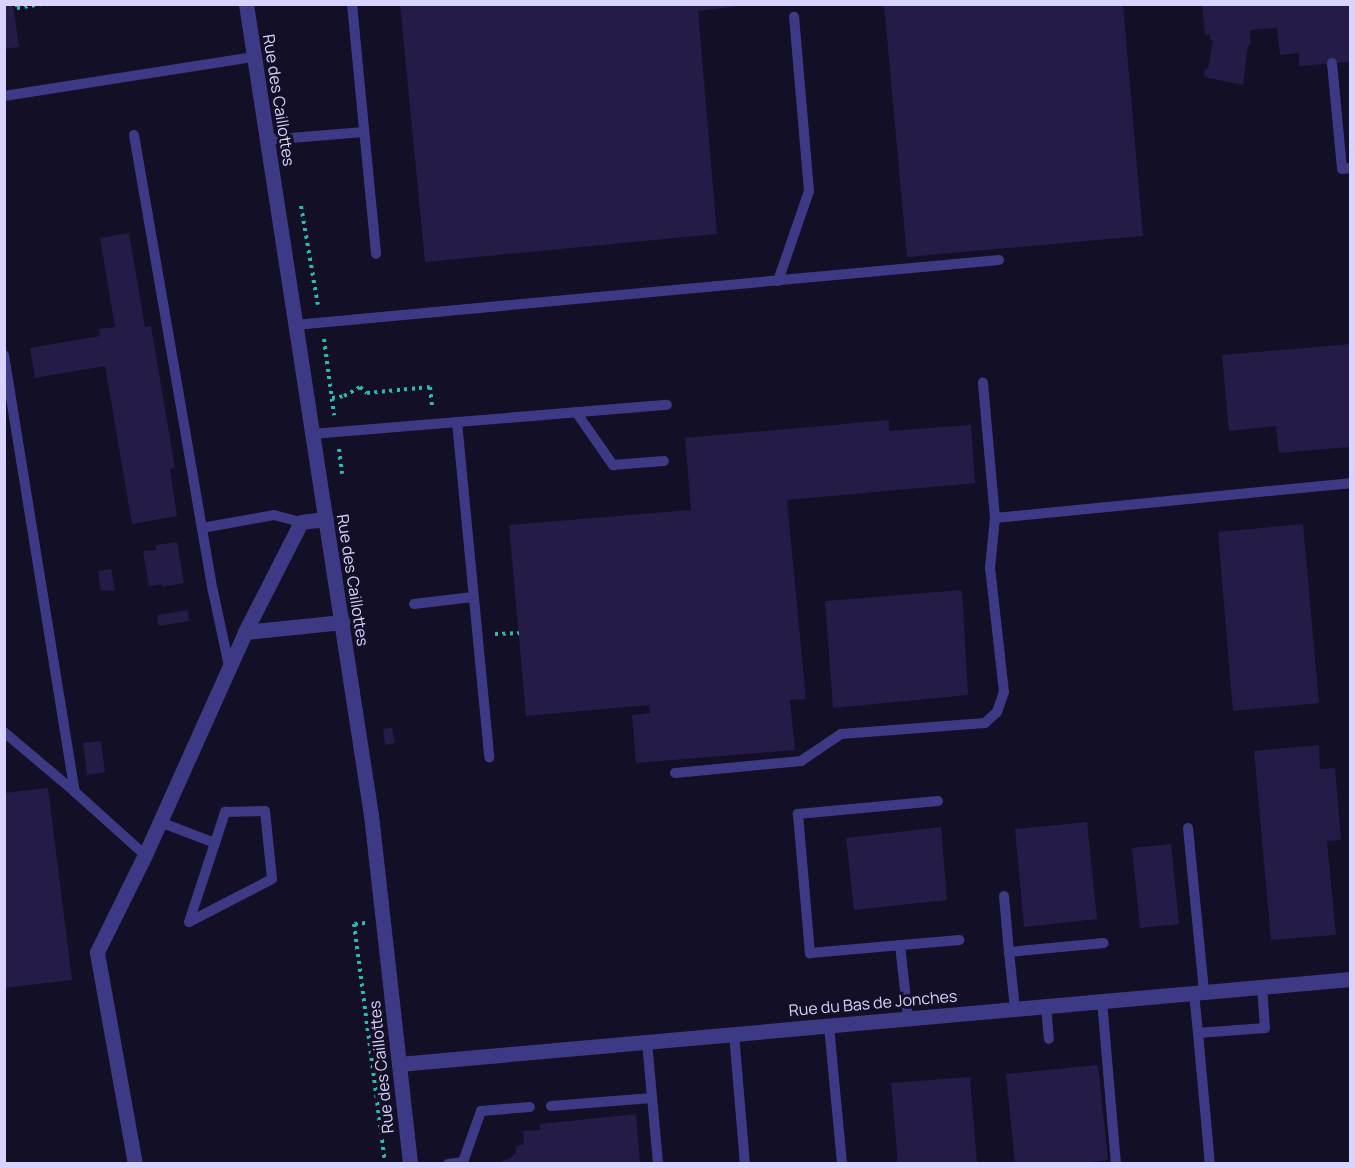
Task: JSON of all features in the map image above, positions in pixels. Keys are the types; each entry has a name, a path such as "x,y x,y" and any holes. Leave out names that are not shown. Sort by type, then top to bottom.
{"street":[{"name":"Rue des Caillottes","path":"246,4 371,815 410,1164"},
{"path":"135,1164 97,952 145,855 245,632 301,522 326,519"},
{"path":"245,632 342,622"},
{"name":"Rue du Bas de Jonches","path":"399,1064 1350,979"}],"lane":[{"path":"352,4 376,254"},
{"path":"778,281 810,191 794,17"},
{"path":"4,96 254,57"},
{"path":"1332,63 1342,169 1350,168"},
{"path":"267,140 364,132"},
{"path":"134,135 202,528 229,666"},
{"path":"295,326 999,260"},
{"path":"4,355 75,792"},
{"path":"675,773 801,761 841,734 985,723 997,712 1004,692 990,568 995,518 983,383"},
{"path":"312,434 667,405"},
{"path":"576,412 613,465 664,461"},
{"path":"457,422 489,758"},
{"path":"995,518 1350,483"},
{"path":"202,528 273,515 301,522"},
{"path":"414,604 473,597"},
{"path":"4,732 145,855"},
{"path":"938,801 798,814 810,953 959,940"},
{"path":"265,811 272,879 189,922 216,843 225,812 265,811"},
{"path":"160,822 216,843"},
{"path":"1188,828 1199,992 1198,1034 1210,1164"},
{"path":"1004,896 1015,1009"},
{"path":"1009,952 1104,943"},
{"path":"900,945 908,1018"},
{"path":"1198,1034 1265,1028 1262,986"},
{"path":"1102,1001 1116,1164"},
{"path":"1046,1006 1049,1039"},
{"path":"829,1026 842,1164"},
{"path":"734,1034 745,1164"},
{"path":"647,1042 658,1164"},
{"path":"551,1106 652,1098"},
{"path":"448,1164 463,1162 481,1111 530,1107"}],"path":[{"path":"17,4 17,8 42,4"},
{"path":"332,398 344,396 360,387 367,393 430,387 433,414"}],"building":[{"path":"4,4 13,4 19,47 4,49"},
{"path":"400,4 755,4 698,11 717,234 425,262"},
{"path":"884,4 1123,4 1143,236 907,257"},
{"path":"1202,4 1350,4 1350,62 1299,66 1299,53 1280,55 1277,28 1250,30 1250,45 1248,45 1243,85 1204,77 1205,69 1208,69 1213,40 1210,40 1210,34 1205,35"},
{"path":"129,233 145,327 151,326 175,468 170,469 177,516 132,524 105,366 35,378 30,348 100,336 99,329 115,327 100,238"},
{"path":"1350,344 1350,447 1279,453 1276,426 1229,431 1222,355"},
{"path":"889,420 889,431 971,425 975,483 787,500 806,699 790,700 795,750 636,763 632,715 650,713 649,705 526,716 509,525 691,510 685,438"},
{"path":"1303,524 1319,703 1233,711 1218,532"},
{"path":"177,542 184,583 162,587 162,584 149,586 143,551 156,550 156,545"},
{"path":"111,569 115,590 101,591 98,571"},
{"path":"962,590 968,695 833,708 825,601"},
{"path":"188,610 189,621 158,626 157,615"},
{"path":"392,728 395,743 385,745 383,729"},
{"path":"101,741 105,772 87,775 83,743"},
{"path":"1319,745 1320,769 1335,768 1341,840 1327,841 1336,935 1271,940 1254,751"},
{"path":"48,788 72,980 4,988 4,793"},
{"path":"1087,822 1097,919 1024,927 1015,829"},
{"path":"941,827 947,900 854,910 846,838"},
{"path":"1171,844 1179,924 1140,928 1132,848"},
{"path":"1098,1065 1108,1160 1073,1164 1015,1164 1006,1074"},
{"path":"970,1077 977,1164 898,1164 891,1083"},
{"path":"636,1114 640,1164 503,1164 503,1160 509,1159 516,1153 516,1146 524,1144 523,1131 540,1130 540,1124"}]}
